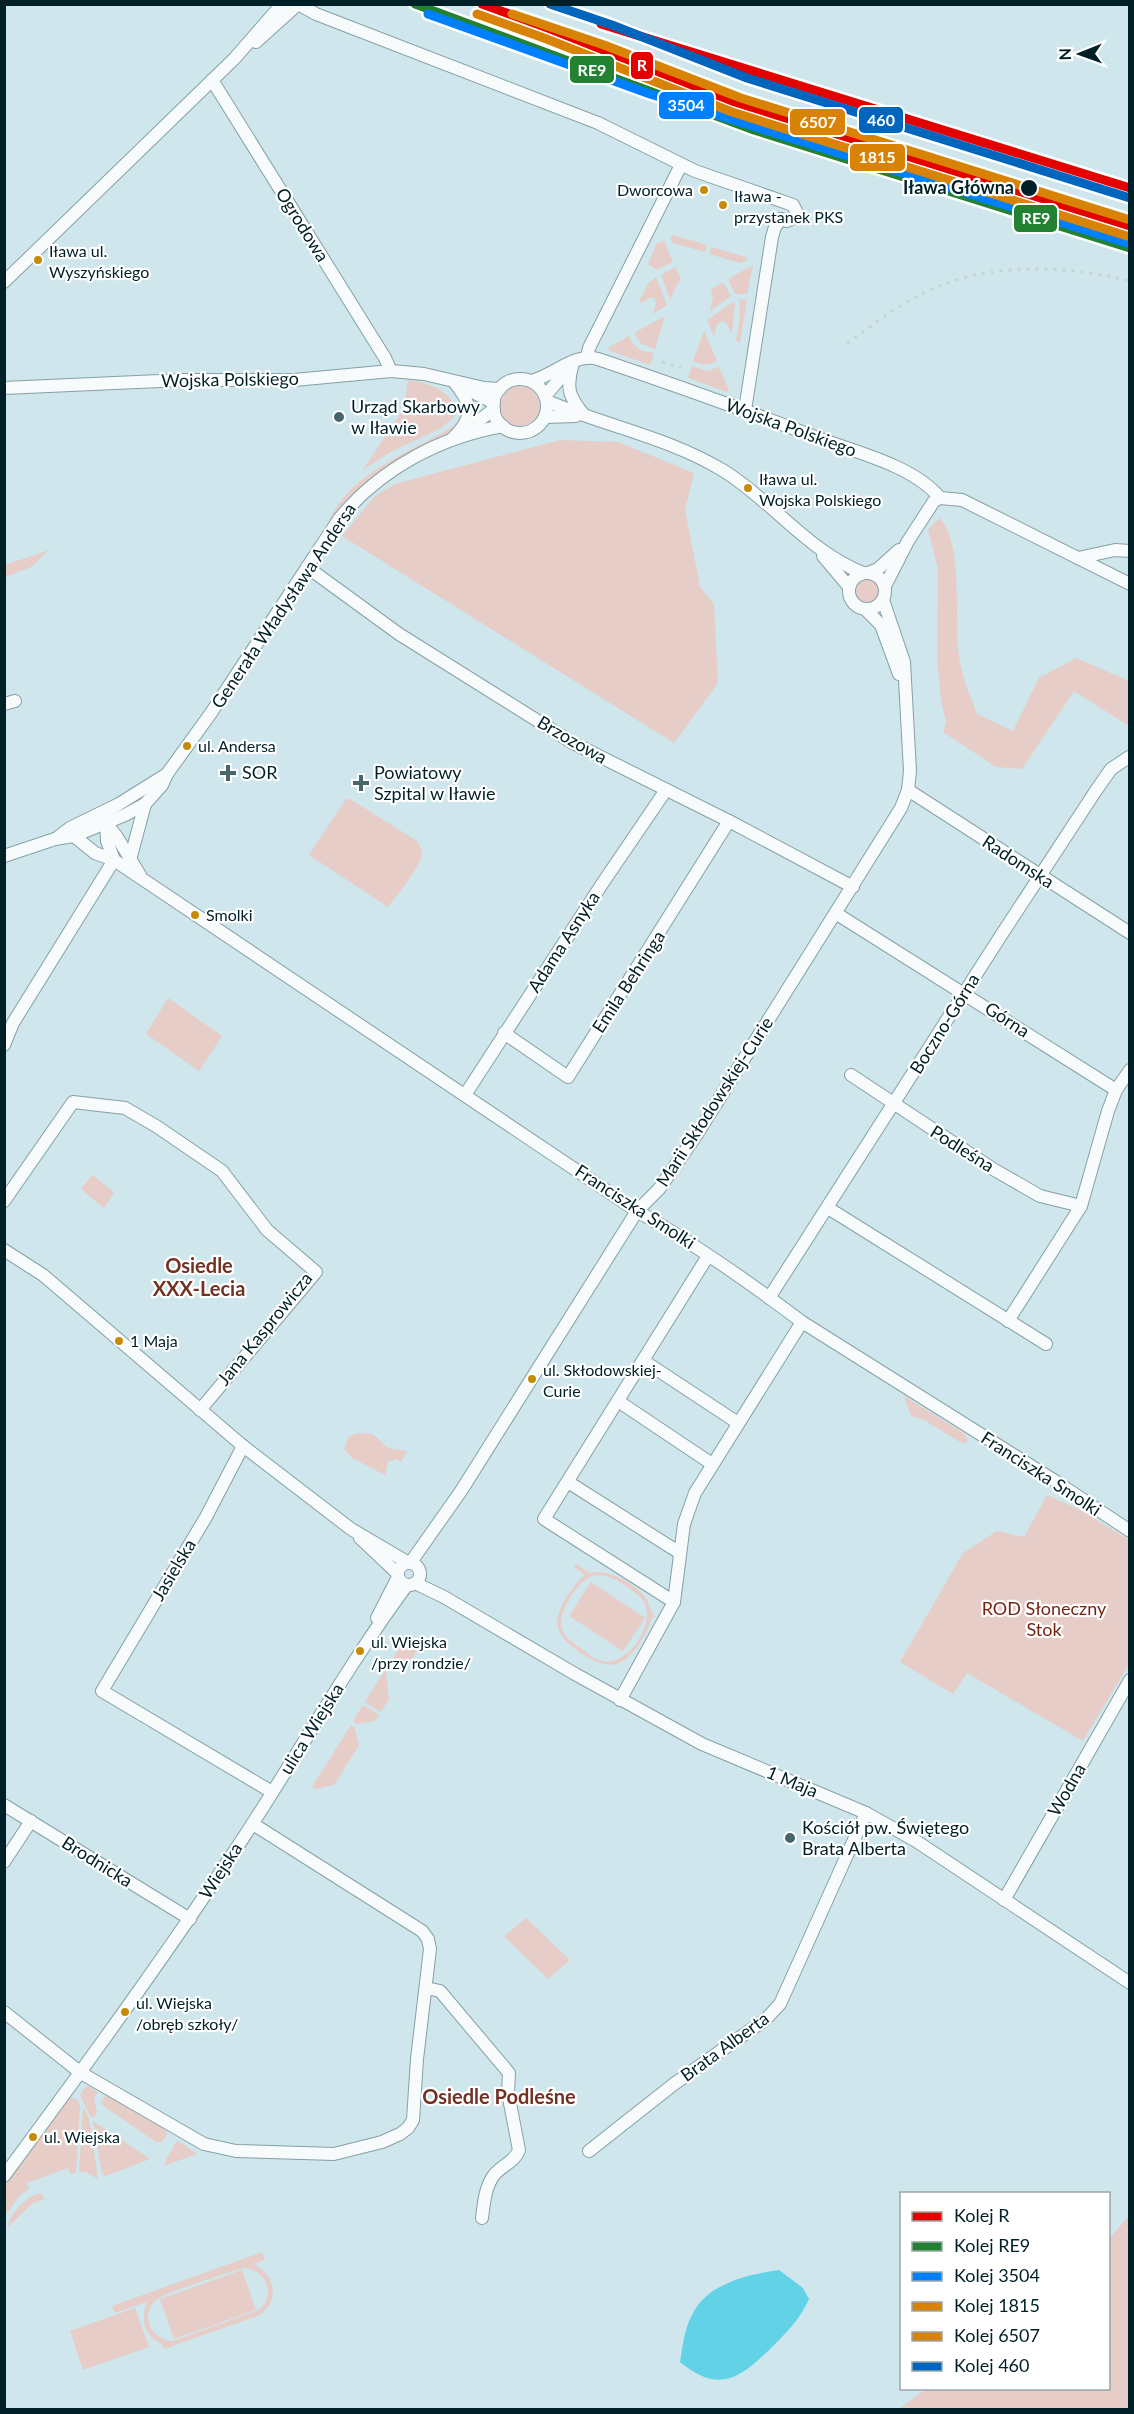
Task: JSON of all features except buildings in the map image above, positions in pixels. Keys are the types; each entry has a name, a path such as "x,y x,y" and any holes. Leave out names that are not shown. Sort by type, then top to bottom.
{"street":[{"path":"4,282 234,59 282,4"},
{"path":"234,59 270,31 298,4 311,13 598,123 681,165 793,205 796,214 790,221 781,219 772,237 745,410"},
{"name":"Ogrodowa","path":"212,80 391,371"},
{"path":"573,363 546,398 545,417 540,424 526,432 518,432 503,426 497,418 494,406 500,389 514,380 542,379 573,363 587,357 589,348 681,165"},
{"name":"Wojska Polskiego","path":"587,357 745,410 882,461 931,487 940,498 962,500 1130,584"},
{"path":"573,363 568,378 569,390 574,403 585,416"},
{"name":"Wojska Polskiego","path":"4,388 182,380 294,380 391,371 424,374 454,382 500,389"},
{"path":"531,381 537,385 546,398 585,416 634,430 704,460 748,488 806,537 841,562 879,577 885,586"},
{"path":"451,441 462,430 469,413 466,398 454,382"},
{"name":"Wojska Polskiego","path":"454,382 494,406"},
{"name":"Generała Władysława Andersa","path":"451,441 494,406"},
{"path":"545,417 585,416"},
{"name":"Generała Władysława Andersa","path":"104,818 145,804 162,785 167,774 211,713 339,519 362,493 395,468 451,441 486,429 503,426"},
{"path":"806,537 849,587 852,602 866,610 876,608 883,600 885,586 908,541 934,501 940,498"},
{"path":"849,587 854,578 888,561 908,541"},
{"path":"1078,558 1115,550 1130,551"},
{"name":"Brzozowa","path":"307,567 399,634 573,743 853,886"},
{"name":"Marii Skłodowskiej-Curie","path":"414,1566 448,1522 461,1491 638,1211 659,1189 691,1143 837,914 901,808 908,790 910,751 904,663 883,600"},
{"name":"Marii Skłodowskiej-Curie","path":"866,610 881,626 906,692"},
{"name":"Boczno-Górna","path":"770,1298 1110,769 1129,757"},
{"name":"Generała Władysława Andersa","path":"104,818 167,774"},
{"name":"Adama Asnyka","path":"465,1095 666,790"},
{"name":"Radomska","path":"908,790 1130,933"},
{"path":"130,860 145,804"},
{"path":"4,856 55,839 74,836 104,818"},
{"path":"55,839 70,828 104,818"},
{"path":"4,1045 13,1023 114,860 107,841 104,818"},
{"name":"Franciszka Smolki","path":"104,818 142,879"},
{"name":"Emila Behringa","path":"504,1033 568,1077 729,821"},
{"name":"Franciszka Smolki","path":"74,836 95,853 114,860 708,1256 801,1322 1055,1481 1130,1531"},
{"name":"Górna","path":"837,914 1116,1090"},
{"path":"1008,1321 1081,1206 1108,1110 1116,1090 1130,1070"},
{"name":"Podleśna","path":"851,1075 894,1105 1040,1196 1081,1206"},
{"name":"Jana Kasprowicza","path":"4,1202 73,1102 125,1108 222,1171 267,1230 316,1272 200,1410"},
{"path":"828,1208 1046,1344"},
{"name":"1 Maja","path":"4,1250 43,1275 243,1446 351,1529 404,1580 444,1596 620,1700 702,1744 866,1813 916,1841 1130,1983"},
{"path":"674,1602 544,1519 708,1256"},
{"path":"620,1700 674,1602 689,1508 712,1464 801,1322"},
{"path":"644,1361 738,1423"},
{"path":"618,1401 712,1464"},
{"name":"Jasielska","path":"243,1446 206,1517 102,1691 272,1792"},
{"path":"568,1482 680,1553"},
{"name":"1 Maja","path":"351,1529 414,1566 444,1596"},
{"path":"400,1566 414,1566 418,1580 404,1580 400,1566"},
{"name":"ulica Wiejska","path":"252,1824 404,1580"},
{"name":"Wodna","path":"1004,1900 1130,1680"},
{"name":"Brodnicka","path":"4,1805 190,1919"},
{"name":"Brata Alberta","path":"589,2151 674,2084 766,2019 780,2004 866,1813"},
{"path":"4,1862 31,1821"},
{"path":"4,2012 81,2073 204,2144 236,2151 334,2154 382,2142 408,2128 413,2120 417,2058 430,1949 428,1940 422,1931 252,1824"},
{"name":"Wiejska","path":"81,2073 190,1919 252,1824"},
{"path":"427,1982 440,1992 509,2073 508,2093 519,2150 517,2156 494,2175 485,2193 482,2217"},
{"path":"4,2176 81,2073"}],"green space":[{"path":"673,235 707,245 705,252 673,243 670,239"},
{"path":"664,241 673,262 657,270 648,264 657,243"},
{"path":"711,247 746,257 747,260 740,263 709,254"},
{"path":"753,265 747,294 735,294 728,279"},
{"path":"675,267 681,279 670,300 661,275"},
{"path":"656,277 667,305 653,314 656,303 654,298 651,297 641,303 639,301 648,284"},
{"path":"723,282 731,296 710,311 713,297 711,289"},
{"path":"739,299 747,300 740,343 736,341 740,314"},
{"path":"733,302 735,303 732,333 722,321 717,324 714,336 707,320"},
{"path":"665,316 655,349 640,343 634,333"},
{"path":"704,331 717,361 714,363 702,364 693,361"},
{"path":"629,336 632,343 642,351 654,353 650,365 608,350 609,347"},
{"path":"692,366 707,371 719,367 729,390 727,392 688,378"},
{"path":"408,380 432,386 447,395 455,409 454,417 441,428 389,453 363,470 404,408"},
{"path":"520,386 534,392 540,406 534,420 520,426 506,420 500,406 506,392"},
{"path":"461,412 465,413 453,431 395,462 368,480 343,506 326,529 347,493 362,480 397,457 452,427 457,423"},
{"path":"560,440 618,442 694,473 685,510 700,587 714,604 718,683 674,743 342,536 375,496 395,484"},
{"path":"940,518 948,530 955,564 960,662 977,714 1013,731 1039,678 1076,658 1129,681 1129,726 1074,691 1022,769 996,767 943,732 946,722 941,700 937,658 938,569 928,529"},
{"path":"49,550 31,567 5,577 5,565"},
{"path":"868,579 877,582 880,591 877,600 868,603 859,600 856,591 859,582"},
{"path":"346,799 350,799 417,841 421,849 422,854 417,866 388,907 309,855"},
{"path":"168,998 222,1036 199,1071 146,1034"},
{"path":"92,1175 114,1192 104,1208 81,1189"},
{"path":"904,1396 965,1434 968,1440 965,1443 960,1442 924,1420 911,1416"},
{"path":"359,1433 373,1434 388,1448 407,1451 401,1462 397,1459 388,1462 385,1475 352,1458 344,1449 349,1436"},
{"name":"ROD Słoneczny Stok","path":"1047,1495 1084,1512 1129,1540 1129,1664 1083,1741 967,1673 953,1694 900,1662 963,1553 997,1531 1024,1537"},
{"path":"576,1564 589,1573 611,1574 626,1581 644,1596 655,1616 651,1619 639,1644 620,1663 613,1665 590,1659 561,1635 557,1621 558,1614 567,1596 585,1575 574,1567","holes":["598,1575 609,1577 638,1595 645,1604 647,1615 640,1638 623,1656 613,1661 596,1659 573,1642 561,1624 561,1617 573,1593 584,1581"]},
{"path":"591,1582 645,1618 623,1651 569,1616"},
{"path":"407,1637 421,1645 408,1664 389,1670 386,1668"},
{"path":"384,1672 389,1700 380,1712 365,1702"},
{"path":"363,1705 379,1715 375,1721 356,1724 353,1722"},
{"path":"351,1725 354,1727 359,1745 334,1785 315,1789 312,1787"},
{"path":"526,1918 570,1960 548,1979 504,1936"},
{"path":"89,2086 98,2092 94,2099 97,2112 94,2118 90,2116 80,2095 85,2087"},
{"path":"109,2095 164,2127 167,2134 162,2142 156,2142 102,2105 101,2102 105,2096"},
{"path":"69,2097 78,2100 80,2105 76,2173 71,2174 68,2168 27,2183 29,2189 19,2196 5,2216 5,2185"},
{"path":"83,2107 89,2118 98,2179 86,2172 79,2172"},
{"path":"93,2121 150,2159 106,2176 102,2174"},
{"path":"179,2141 197,2154 164,2164 176,2142"},
{"path":"36,2194 41,2194 45,2199 33,2203 8,2227 11,2217 18,2208"},
{"path":"1129,2216 1129,2409 899,2409 925,2390 1110,2390 1110,2238"},
{"path":"262,2252 265,2260 254,2264 266,2274 273,2295 267,2309 260,2315 164,2349 162,2344 151,2337 145,2327 144,2315 147,2302 115,2313 112,2306","holes":["243,2268 251,2269 263,2278 268,2290 264,2304 259,2310 173,2341 160,2337 150,2327 148,2314 150,2308 160,2297"]},
{"path":"242,2270 256,2310 174,2339 160,2299"},
{"path":"135,2308 149,2347 83,2370 70,2331"}],"water":[{"path":"779,2270 803,2288 809,2299 792,2326 759,2360 737,2375 717,2380 693,2372 680,2362 689,2321 703,2299 733,2281"}],"railway":[{"path":"847,343 919,295 969,276 1023,269 1050,269 1104,275 1130,281"},
{"path":"662,362 681,368"}],"rail line":[{"name":"RE9","path":"415,4 754,130 1130,248"},
{"name":"R","path":"482,4 735,102 1130,226"},
{"name":"460","path":"550,4 612,25 747,78 1130,198"},
{"name":"3504","path":"428,14 650,94 1127,243"},
{"name":"1815","path":"477,14 732,112 1127,236"},
{"name":"6507","path":"512,14 604,45 741,98 1127,219"},
{"name":"R","path":"601,24 1130,188"}],"place":[{"name":"Iława Główna","path":"1029,188"},
{"name":"Dworcowa","path":"704,190"},
{"name":"Iława - przystanek PKS","path":"723,205"},
{"name":"Iława ul. Wyszyńskiego","path":"38,260"},
{"name":"Urząd Skarbowy w Iławie","path":"339,417"},
{"name":"Iława ul. Wojska Polskiego","path":"748,488"},
{"name":"ul. Andersa","path":"187,746"},
{"name":"SOR","path":"228,773"},
{"name":"Powiatowy Szpital w Iławie","path":"361,783"},
{"name":"Smolki","path":"195,915"},
{"name":"1 Maja","path":"119,1341"},
{"name":"ul. Skłodowskiej- Curie","path":"532,1379"},
{"name":"ul. Wiejska /przy rondzie/","path":"360,1651"},
{"name":"Kościół pw. Świętego Brata Alberta","path":"790,1838"},
{"name":"ul. Wiejska /obręb szkoły/","path":"125,2012"},
{"name":"ul. Wiejska","path":"33,2137"}],"district":[{"name":"Osiedle XXX-Lecia","path":"199,1278"},
{"name":"Osiedle Podleśne","path":"499,2097"}]}
